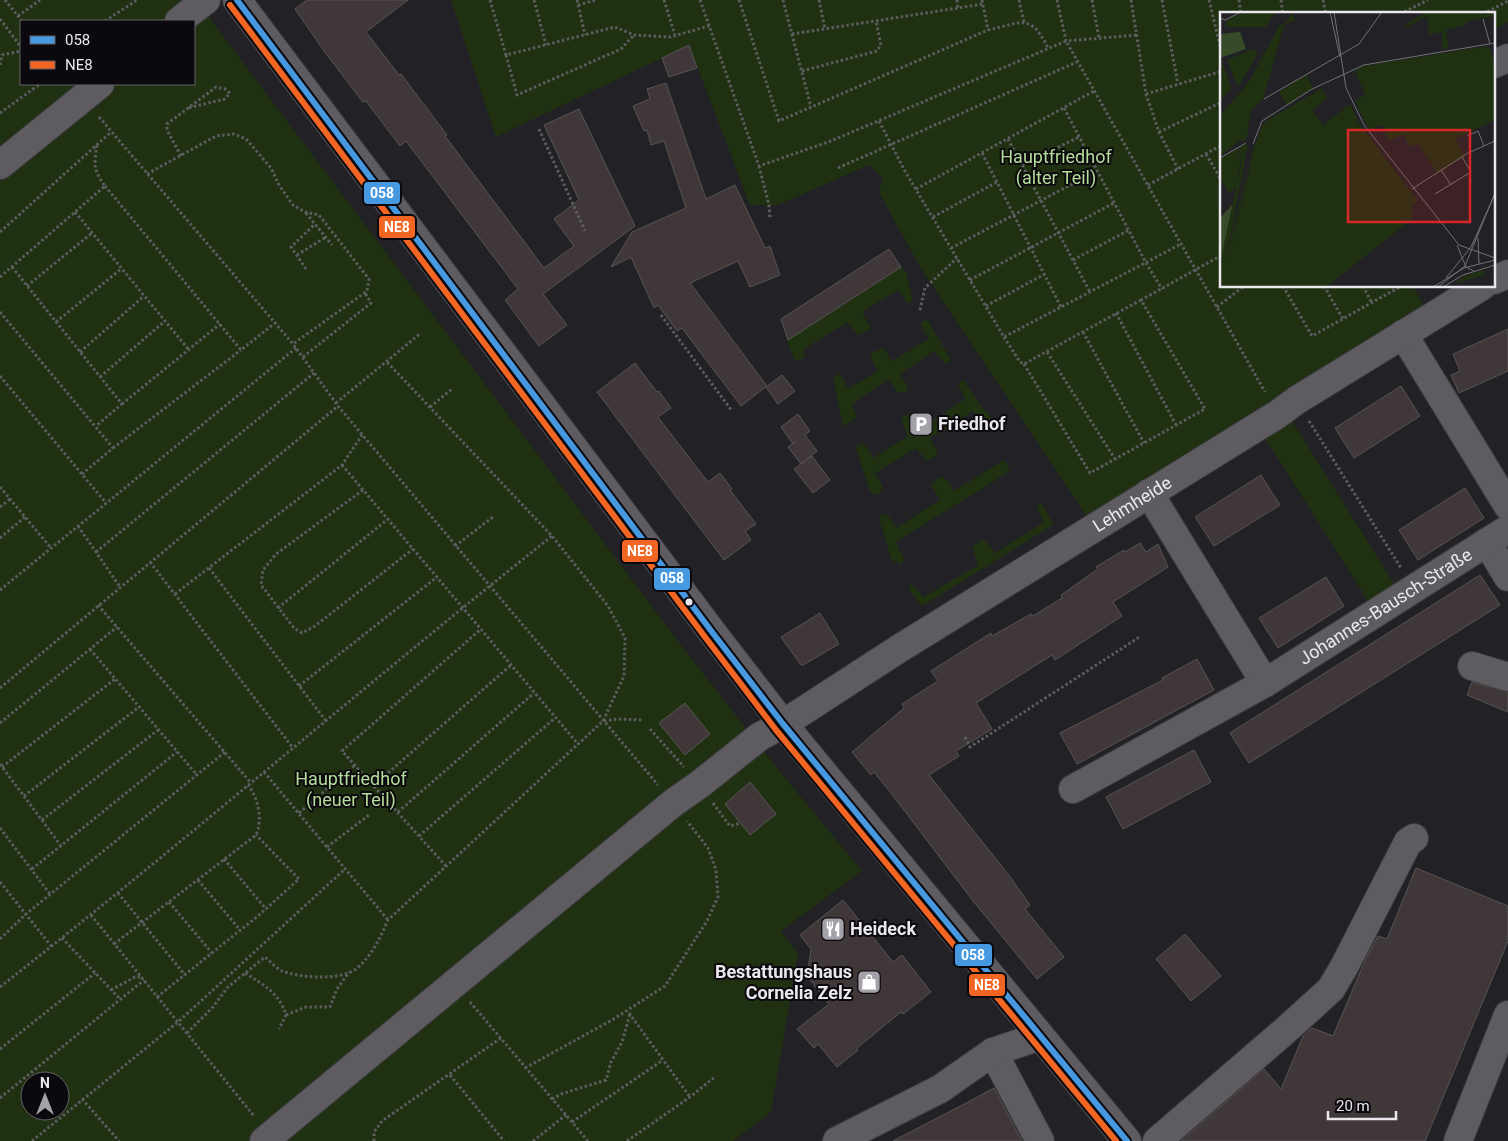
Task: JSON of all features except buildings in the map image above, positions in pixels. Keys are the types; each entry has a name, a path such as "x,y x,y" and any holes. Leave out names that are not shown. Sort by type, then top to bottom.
{"street":[{"path":"180,20 206,0"},
{"path":"237,0 783,724 1127,1141"},
{"path":"1496,63 1508,58"},
{"path":"0,165 92,91"},
{"path":"1496,279 1508,274"},
{"name":"Lehmheide","path":"267,1139 673,803 700,784 759,736 783,724 1479,288"},
{"path":"1403,334 1508,506"},
{"path":"1150,493 1265,683"},
{"path":"1498,535 1508,577"},
{"name":"Johannes-Bausch-Straße","path":"1073,789 1265,683 1498,535"},
{"path":"1472,666 1508,677"},
{"path":"1157,1141 1331,989 1408,842 1414,838"},
{"path":"1458,1141 1508,1015"},
{"path":"837,1141 940,1088 993,1052 1040,1036"},
{"path":"993,1052 1040,1141"}],"path":[{"path":"5,0 21,20"},
{"path":"18,16 40,0"},
{"path":"107,20 137,0"},
{"path":"490,0 518,95 622,49 634,35"},
{"path":"534,0 546,44"},
{"path":"585,35 577,2 596,0"},
{"path":"664,0 675,36"},
{"path":"700,0 759,166 769,204 770,219"},
{"path":"739,0 779,121 988,30 1024,22 1033,25 1048,48"},
{"path":"783,0 811,107"},
{"path":"819,0 825,29"},
{"path":"957,0 958,8"},
{"path":"1019,0 1024,22"},
{"path":"1057,0 1066,41 1217,307 1413,588"},
{"path":"1092,0 1099,38"},
{"path":"1131,0 1146,94 1159,132 1178,169"},
{"path":"1162,0 1178,84"},
{"path":"1209,0 1220,46"},
{"path":"1404,12 1428,0"},
{"path":"792,34 958,8 983,2 988,30"},
{"path":"1486,12 1508,2"},
{"path":"0,19 20,50 1,54 0,65"},
{"path":"802,71 877,51 881,45 876,21"},
{"path":"506,55 615,27 634,35 675,36 709,26"},
{"path":"759,166 832,142 1066,41 1137,35"},
{"path":"838,168 1077,62"},
{"path":"1146,94 1220,71"},
{"path":"0,113 39,85"},
{"path":"181,156 167,130 167,124 188,108 216,87 225,89 230,93 226,99 188,108"},
{"path":"92,91 111,132 293,344 337,405 673,803 708,848 716,870 718,897 707,921 665,986 629,1012 526,1068"},
{"path":"916,189 1094,91"},
{"path":"1159,132 1220,103"},
{"path":"1064,108 1146,263 1162,289"},
{"path":"880,121 916,189 970,280 1020,362 1024,364 1090,473 1205,409 1141,300"},
{"path":"539,129 585,231"},
{"path":"0,232 111,132"},
{"path":"147,174 216,136 234,134 246,139 271,168 279,185 293,205 305,212 319,215 369,279 367,291 293,344"},
{"path":"1022,165 1079,137"},
{"path":"1008,139 1090,292"},
{"path":"97,145 94,165 98,176 105,186 241,350"},
{"path":"1148,185 1220,147"},
{"path":"982,153 1061,307"},
{"path":"1206,154 1220,178"},
{"path":"951,248 1097,170"},
{"path":"933,217 997,182"},
{"path":"0,277 105,186"},
{"path":"970,280 1114,203"},
{"path":"75,212 189,350"},
{"path":"305,212 332,245"},
{"path":"306,269 291,247 315,224"},
{"path":"1073,260 1129,230"},
{"path":"27,286 92,233"},
{"path":"297,256 326,237"},
{"path":"1004,336 1181,244"},
{"path":"1024,364 1220,256"},
{"path":"920,310 925,288 957,258"},
{"path":"12,267 122,404"},
{"path":"56,322 121,269"},
{"path":"986,306 1044,274"},
{"path":"1217,307 1241,288"},
{"path":"1283,288 1312,336 1398,288"},
{"path":"1325,288 1343,319"},
{"path":"1364,288 1372,303"},
{"path":"302,357 371,303 365,293"},
{"path":"80,352 144,296"},
{"path":"0,312 113,448"},
{"path":"1116,313 1176,425"},
{"path":"661,315 732,411"},
{"path":"100,377 165,321"},
{"path":"82,474 275,323"},
{"path":"96,426 220,324"},
{"path":"1083,332 1144,443"},
{"path":"0,688 421,333"},
{"path":"0,590 296,348"},
{"path":"1047,352 1115,459"},
{"path":"187,1034 213,1007 228,987 265,957 278,969 301,976 332,976 355,970 368,957 379,941 388,920 603,721 624,676 625,638 608,606 552,536 387,362"},
{"path":"96,552 314,373"},
{"path":"0,376 106,503"},
{"path":"430,407 452,389"},
{"path":"175,594 342,465 362,435"},
{"path":"342,465 578,744"},
{"path":"0,486 51,548"},
{"path":"363,490 276,554 263,570 261,585 294,628 302,633 315,626 413,549"},
{"path":"0,507 10,499"},
{"path":"0,538 25,517"},
{"path":"455,546 493,517"},
{"path":"278,608 388,519"},
{"path":"78,526 120,587"},
{"path":"0,987 52,947 552,536"},
{"path":"150,562 293,748"},
{"path":"209,568 326,721"},
{"path":"299,686 437,577"},
{"path":"98,605 225,752 250,784 256,798 259,823 256,835 114,944"},
{"path":"0,723 117,627"},
{"path":"446,866 342,751 481,629"},
{"path":"965,736 970,747 1141,636"},
{"path":"90,649 197,775"},
{"path":"374,786 511,665"},
{"path":"61,846 1,765 114,679"},
{"path":"398,812 534,693"},
{"path":"24,796 139,707"},
{"path":"419,836 555,718"},
{"path":"603,721 618,719 642,720"},
{"path":"650,729 700,784 730,826 741,823"},
{"path":"42,820 158,730"},
{"path":"32,869 177,752"},
{"path":"0,939 50,894 225,752"},
{"path":"299,813 354,765"},
{"path":"264,772 388,920"},
{"path":"327,847 369,815"},
{"path":"0,828 50,894"},
{"path":"157,997 240,930 299,879 256,835"},
{"path":"224,859 266,908"},
{"path":"32,1141 178,1022 345,868"},
{"path":"198,880 240,930"},
{"path":"0,882 52,947"},
{"path":"118,893 185,975"},
{"path":"169,902 212,953"},
{"path":"91,915 178,1022 267,1139"},
{"path":"62,938 120,1000"},
{"path":"279,1029 286,1015 306,1007 330,1007 337,988 349,972"},
{"path":"0,1049 95,973"},
{"path":"245,974 268,988 282,1003 286,1015"},
{"path":"112,990 135,977 142,979"},
{"path":"0,1098 120,1000 142,979"},
{"path":"455,984 588,1141"},
{"path":"629,1012 690,1097"},
{"path":"552,1100 561,1094 606,1080 611,1062 622,1042 629,1012"},
{"path":"374,1141 374,1132 382,1121 501,1038"},
{"path":"572,1122 663,1060"},
{"path":"450,1075 504,1141"},
{"path":"627,1141 690,1097 716,1076"},
{"path":"82,1100 119,1141"},
{"path":"533,1141 566,1115"}],"green space":[{"name":"Hauptfriedhof (neuer Teil)","path":"0,0 196,0 681,645 773,763 862,871 781,931 798,954 771,1112 733,1141 0,1141"},
{"name":"Hauptfriedhof (alter Teil)","path":"451,0 1508,0 1508,22 1496,28 1496,12 1220,12 1220,288 1414,288 1430,317 1094,527 919,265 879,192 883,179 869,165 778,205 750,205 689,45 496,137"},
{"path":"901,267 906,272 913,301 908,304 898,290 862,312 870,329 857,335 848,322 804,349 805,358 795,361 787,342 788,340"},
{"path":"926,320 951,360 946,364 934,351 900,374 908,387 905,393 897,392 889,379 852,404 857,418 843,426 833,378 838,374 841,375 848,389 878,371 871,358 871,353 883,348 892,361 929,339 920,323"},
{"path":"964,380 985,412 987,411 990,420 983,425 973,411 930,438 938,453 937,455 927,461 916,448 875,473 883,487 880,493 870,492 856,448 859,444 865,445 873,458 908,436 901,418 913,412 923,427 965,399 958,384"},
{"path":"1292,421 1398,590 1372,607 1265,438"},
{"path":"1004,460 1010,471 896,542 904,559 901,564 892,561 879,519 883,514 888,515 896,528 940,500 932,487 932,483 941,477 946,479 954,491"},
{"path":"1039,503 1042,504 1053,525 922,606 909,589 911,584 924,597 978,565 972,547 984,539 995,553 1044,522 1037,507"}],"transit line":[{"name":"058","path":"237,0 783,724 1127,1141"},
{"name":"NE8","path":"230,5 776,730 1116,1141"}],"place":[{"name":"Friedhof","path":"921,424"},
{"name":"Heideck","path":"833,929"},
{"name":"Bestattungshaus Cornelia Zelz","path":"869,982"}]}
